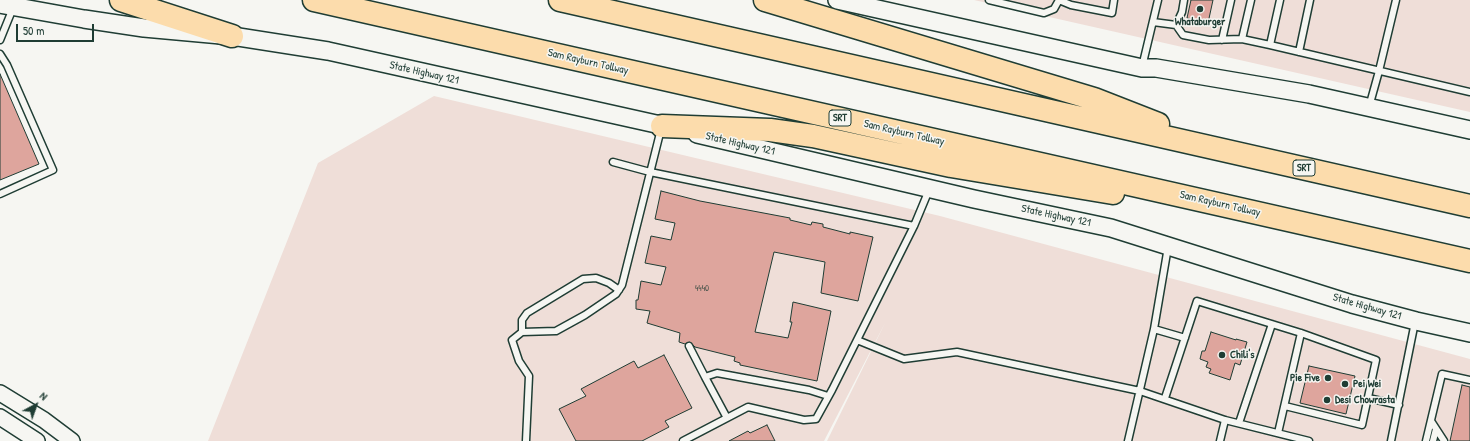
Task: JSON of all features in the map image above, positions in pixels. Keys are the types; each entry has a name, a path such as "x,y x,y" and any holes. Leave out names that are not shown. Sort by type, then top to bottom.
{"highway":[{"path":"121,0 232,36"},
{"name":"Sam Rayburn Tollway","path":"314,0 1470,261"},
{"name":"SRT","path":"560,0 1470,206"},
{"path":"765,0 1094,99 1223,149"},
{"path":"662,126 770,130 813,136 950,166 1095,191 1222,204"}],"main road":[{"path":"837,0 871,4 1142,68 1156,68 1309,94 1470,130"},
{"name":"State Highway 121","path":"7,6 144,28 232,36 328,52 662,126 930,189 1111,228 1352,304 1416,321 1470,333"}],"street":[{"path":"0,394 44,420 72,441"},
{"path":"0,417 32,440 44,420"}],"lane":[{"path":"989,0 1044,13 1054,9 1059,0 1112,13 1114,0"},
{"path":"1142,68 1158,0"},
{"path":"1176,25 1182,12 1184,0"},
{"path":"1222,40 1231,0"},
{"path":"1242,39 1251,0"},
{"path":"1270,45 1280,0"},
{"path":"1299,52 1310,0"},
{"path":"1369,107 1396,0"},
{"path":"0,40 7,6"},
{"path":"1153,22 1176,25 1183,35 1210,40 1242,39 1470,92"},
{"path":"0,54 7,65 53,170 0,194"},
{"path":"526,441 529,376 519,361 512,340 522,332 556,331 585,315 616,294 619,290 622,285 662,126"},
{"path":"613,162 650,172 914,226"},
{"path":"683,441 748,407 804,420 816,419 914,226 930,189"},
{"path":"1128,441 1154,329 1168,245"},
{"path":"522,332 522,320 527,313 582,279 596,278 609,283 619,290"},
{"path":"1165,398 1198,301 1272,324 1376,360 1362,425 1285,406"},
{"path":"1391,441 1416,321"},
{"path":"1239,424 1272,324"},
{"path":"1154,329 1185,338"},
{"path":"1278,433 1301,334"},
{"path":"857,340 904,359 957,352 1140,391 1165,398 1225,420 1309,441"},
{"path":"690,346 727,418"},
{"path":"705,377 717,373 809,390 828,396"},
{"path":"1426,441 1442,374 1470,380"},
{"path":"1368,398 1399,405"},
{"path":"1220,441 1225,420"},
{"path":"1431,421 1444,441"},
{"path":"1433,441 1436,429"}],"shaded area":[{"path":"974,0 1470,0 1470,112"},
{"path":"434,96 940,216 1470,359 1470,441 827,441 885,323 824,441 208,441 318,163"}],"building":[{"name":"Whataburger","path":"1191,0 1213,0 1208,23 1187,18"},
{"path":"0,74 39,164 0,180"},
{"path":"661,191 700,201 790,218 790,220 811,225 812,222 823,224 823,227 850,234 850,232 873,237 858,301 821,293 825,262 774,252 755,332 788,338 792,322 790,322 793,302 831,311 817,381 740,365 740,363 734,361 735,357 695,347 690,342 685,344 679,342 680,333 647,323 650,311 636,309 636,300 638,300 641,281 661,285 666,267 645,263 651,236 671,240 675,223 655,219"},
{"name":"Chili's","path":"1211,332 1247,342 1240,365 1235,363 1230,380 1209,373 1211,369 1206,367 1208,362 1200,359 1202,351 1205,351"},
{"path":"664,355 692,408 665,421 669,427 642,441 576,441 559,409 586,396 581,389 634,361 638,368"},
{"path":"1309,366 1355,376 1346,414 1300,403"},
{"path":"1462,385 1470,387 1470,441 1450,441"},
{"path":"767,425 775,441 729,441 748,431 750,433"}],"place":[{"name":"Whataburger","path":"1200,9"},
{"name":"Chili's","path":"1222,355"},
{"name":"Pie Five","path":"1328,378"},
{"name":"Pei Wei","path":"1345,384"},
{"name":"Desi Chowrasta","path":"1327,400"}]}
